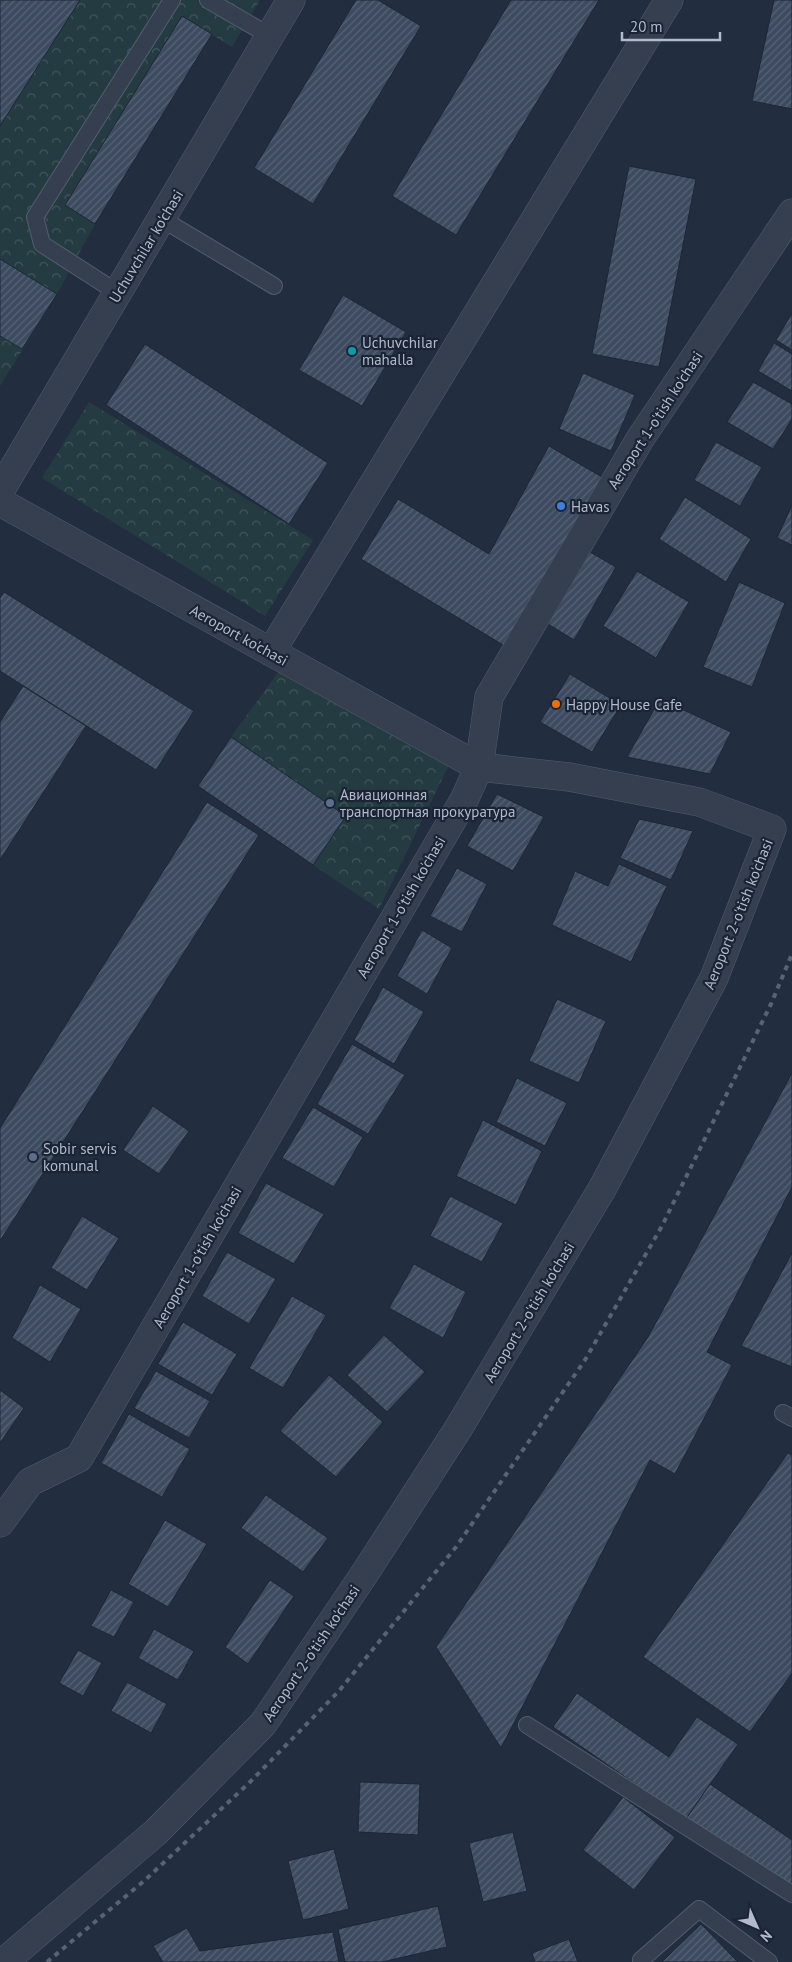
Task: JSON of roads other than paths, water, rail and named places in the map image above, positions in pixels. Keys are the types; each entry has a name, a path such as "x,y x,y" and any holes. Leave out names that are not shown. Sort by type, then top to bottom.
{"street":[{"name":"Uchuvchilar ko'chasi","path":"0,492 291,0"},
{"path":"272,652 669,0"},
{"name":"Aeroport 1-o'tish ko'chasi","path":"0,1523 30,1482 79,1458 464,800 479,767 489,697 640,439 792,213"},
{"name":"Aeroport ko'chasi","path":"0,502 479,767"},
{"name":"Aeroport 2-o'tish ko'chasi","path":"4,1962 156,1832 264,1724 458,1429 602,1189 714,978 772,829 699,802 570,777 479,767"}],"lane":[{"path":"118,293 42,244 35,217 172,0"},
{"path":"208,0 270,36"},
{"path":"162,219 274,286"},
{"path":"527,1725 792,1894"},
{"path":"642,1962 641,1960 699,1910 769,1962"}],"railway":[{"path":"47,1962 144,1881 249,1783 339,1691 456,1547 585,1360 662,1226 771,1004 792,954"}],"place":[{"name":"Uchuvchilar mahalla","path":"352,351"},
{"name":"Havas","path":"561,506"},
{"name":"Happy House Cafe","path":"556,704"},
{"name":"Авиационная транспортная прокуратура","path":"330,803"},
{"name":"Sobir servis komunal","path":"33,1157"}]}
